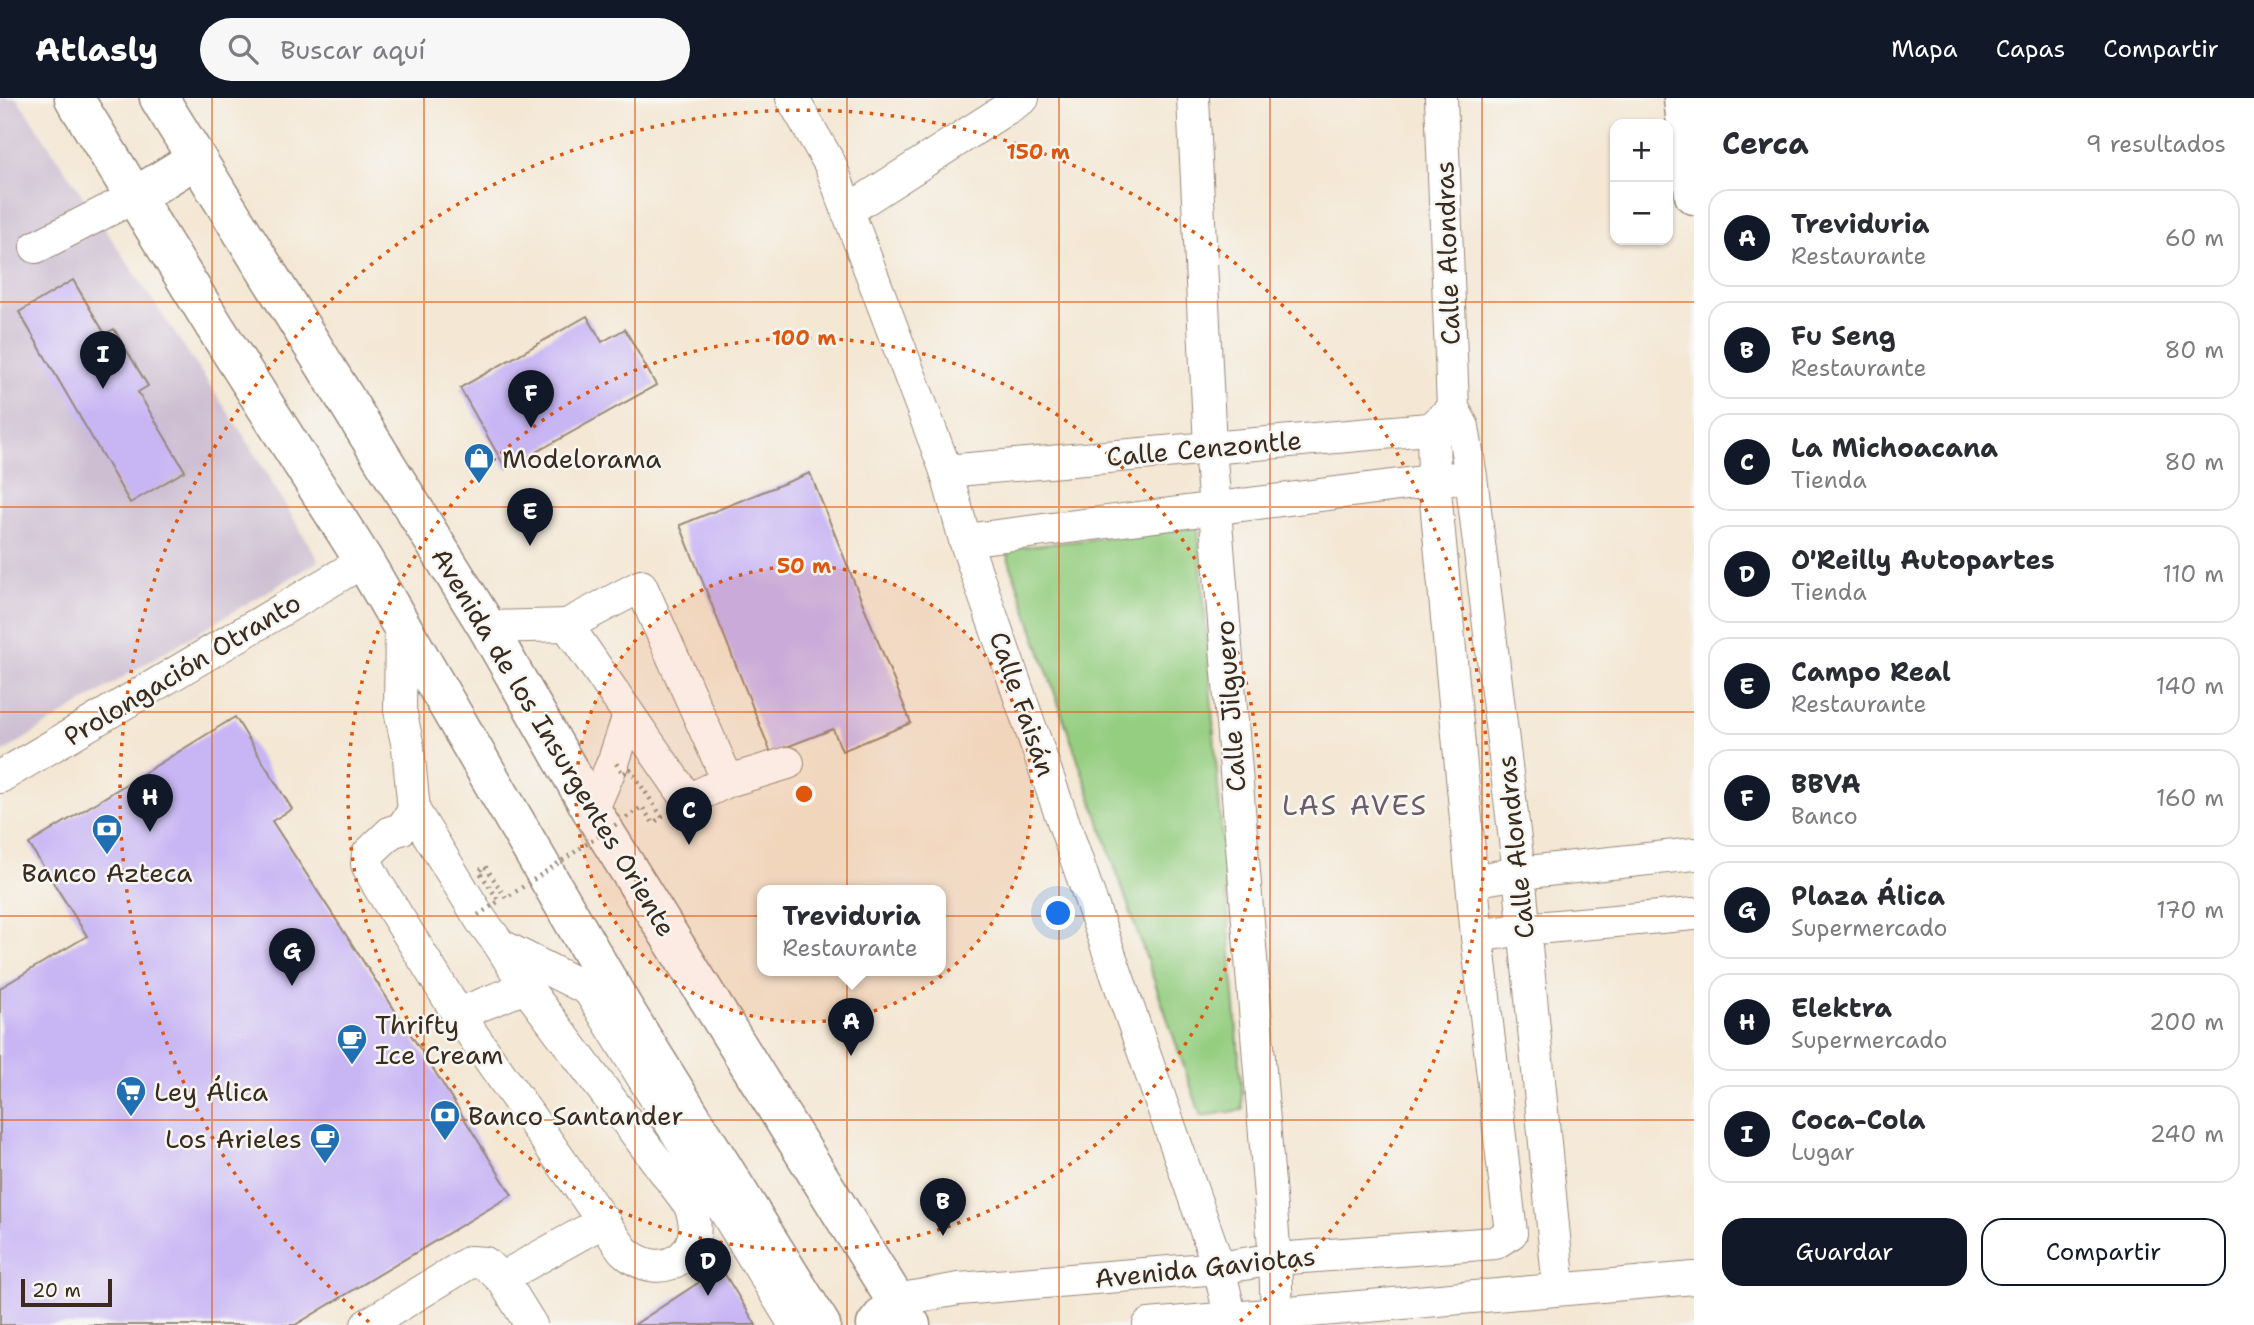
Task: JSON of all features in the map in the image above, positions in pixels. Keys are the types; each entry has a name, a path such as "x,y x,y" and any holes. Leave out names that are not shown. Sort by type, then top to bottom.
{"main road":[{"path":"74,98 364,561 623,1007 821,1325"},
{"name":"Avenida de los Insurgentes Oriente","path":"159,98 487,627 592,811 895,1317"},
{"path":"1683,98 1694,195"},
{"path":"136,196 196,159"}],"street":[{"name":"Calle Faisán","path":"793,98 830,164 946,471 965,540 1219,1268 1231,1319"},
{"path":"847,211 1023,98"},
{"name":"Calle Jilguero","path":"1192,98 1210,447 1275,1259 1277,1314"},
{"name":"Calle Alondras","path":"1441,98 1449,421 1434,480 1477,936 1511,1233"},
{"path":"36,247 136,196"},
{"name":"Calle Cenzontle","path":"946,471 1210,447 1449,421"},
{"name":"Calle Alondras","path":"1449,421 1471,477 1519,873 1559,1290"},
{"path":"965,540 1471,477"},
{"name":"Prolongación Otranto","path":"0,777 364,561"},
{"path":"487,627 567,625 641,586 728,781"},
{"path":"401,623 400,710 408,747 414,811 526,987 690,1204 695,1217 693,1244 673,1263 659,1267 646,1265 623,1250 458,1014 367,864 368,854 374,847 391,832 401,829 414,811"},
{"path":"567,625 688,800 728,781 788,763"},
{"path":"592,811 614,760 629,715"},
{"path":"1472,881 1519,873 1694,854"},
{"path":"1477,936 1524,929 1694,914"},
{"path":"500,945 623,1007"},
{"path":"458,1014 526,987"},
{"path":"588,989 795,1325"},
{"path":"503,1280 604,1221"},
{"name":"Avenida Gaviotas","path":"895,1317 959,1289 1219,1268 1275,1259 1495,1243 1511,1233"},
{"path":"367,1325 470,1262 485,1263 503,1280 531,1325"},
{"name":"Avenida Gaviotas","path":"1149,1325 1694,1278"}],"path":[{"path":"478,915 499,901 479,871 485,866 506,898 642,807 653,823 662,817 630,769 623,774 614,760"}],"shaded area":[{"path":"0,98 17,98 244,436 319,561 138,668 0,754"}],"green space":[{"path":"1198,527 1243,1110 1201,1116 1005,549"}],"building":[{"path":"73,280 105,334 114,329 148,386 138,392 185,471 130,503 19,312"},
{"path":"587,316 602,342 625,329 656,385 506,469 460,388"},
{"path":"810,473 911,723 842,751 833,729 771,753 680,525"},
{"path":"235,717 292,809 272,821 512,1195 295,1325 0,1325 0,988 87,936 29,844"},
{"path":"721,1268 756,1325 634,1325"}],"place":[{"name":"Coca-Cola","path":"103,389"},
{"name":"BBVA","path":"531,428"},
{"name":"Modelorama","path":"479,485"},
{"name":"Campo Real","path":"530,546"},
{"name":"Elektra","path":"150,832"},
{"name":"La Michoacana","path":"689,845"},
{"name":"Banco Azteca","path":"107,856"},
{"name":"Plaza Álica","path":"292,986"},
{"name":"Treviduria","path":"851,1056"},
{"name":"Thrifty Ice Cream","path":"352,1066"},
{"name":"Ley Álica","path":"131,1118"},
{"name":"Banco Santander","path":"445,1142"},
{"name":"Los Arieles","path":"325,1165"},
{"name":"Fu Seng","path":"943,1236"},
{"name":"O'Reilly Autopartes","path":"708,1296"}],"district":[{"name":"LAS AVES","path":"1355,805"}]}
